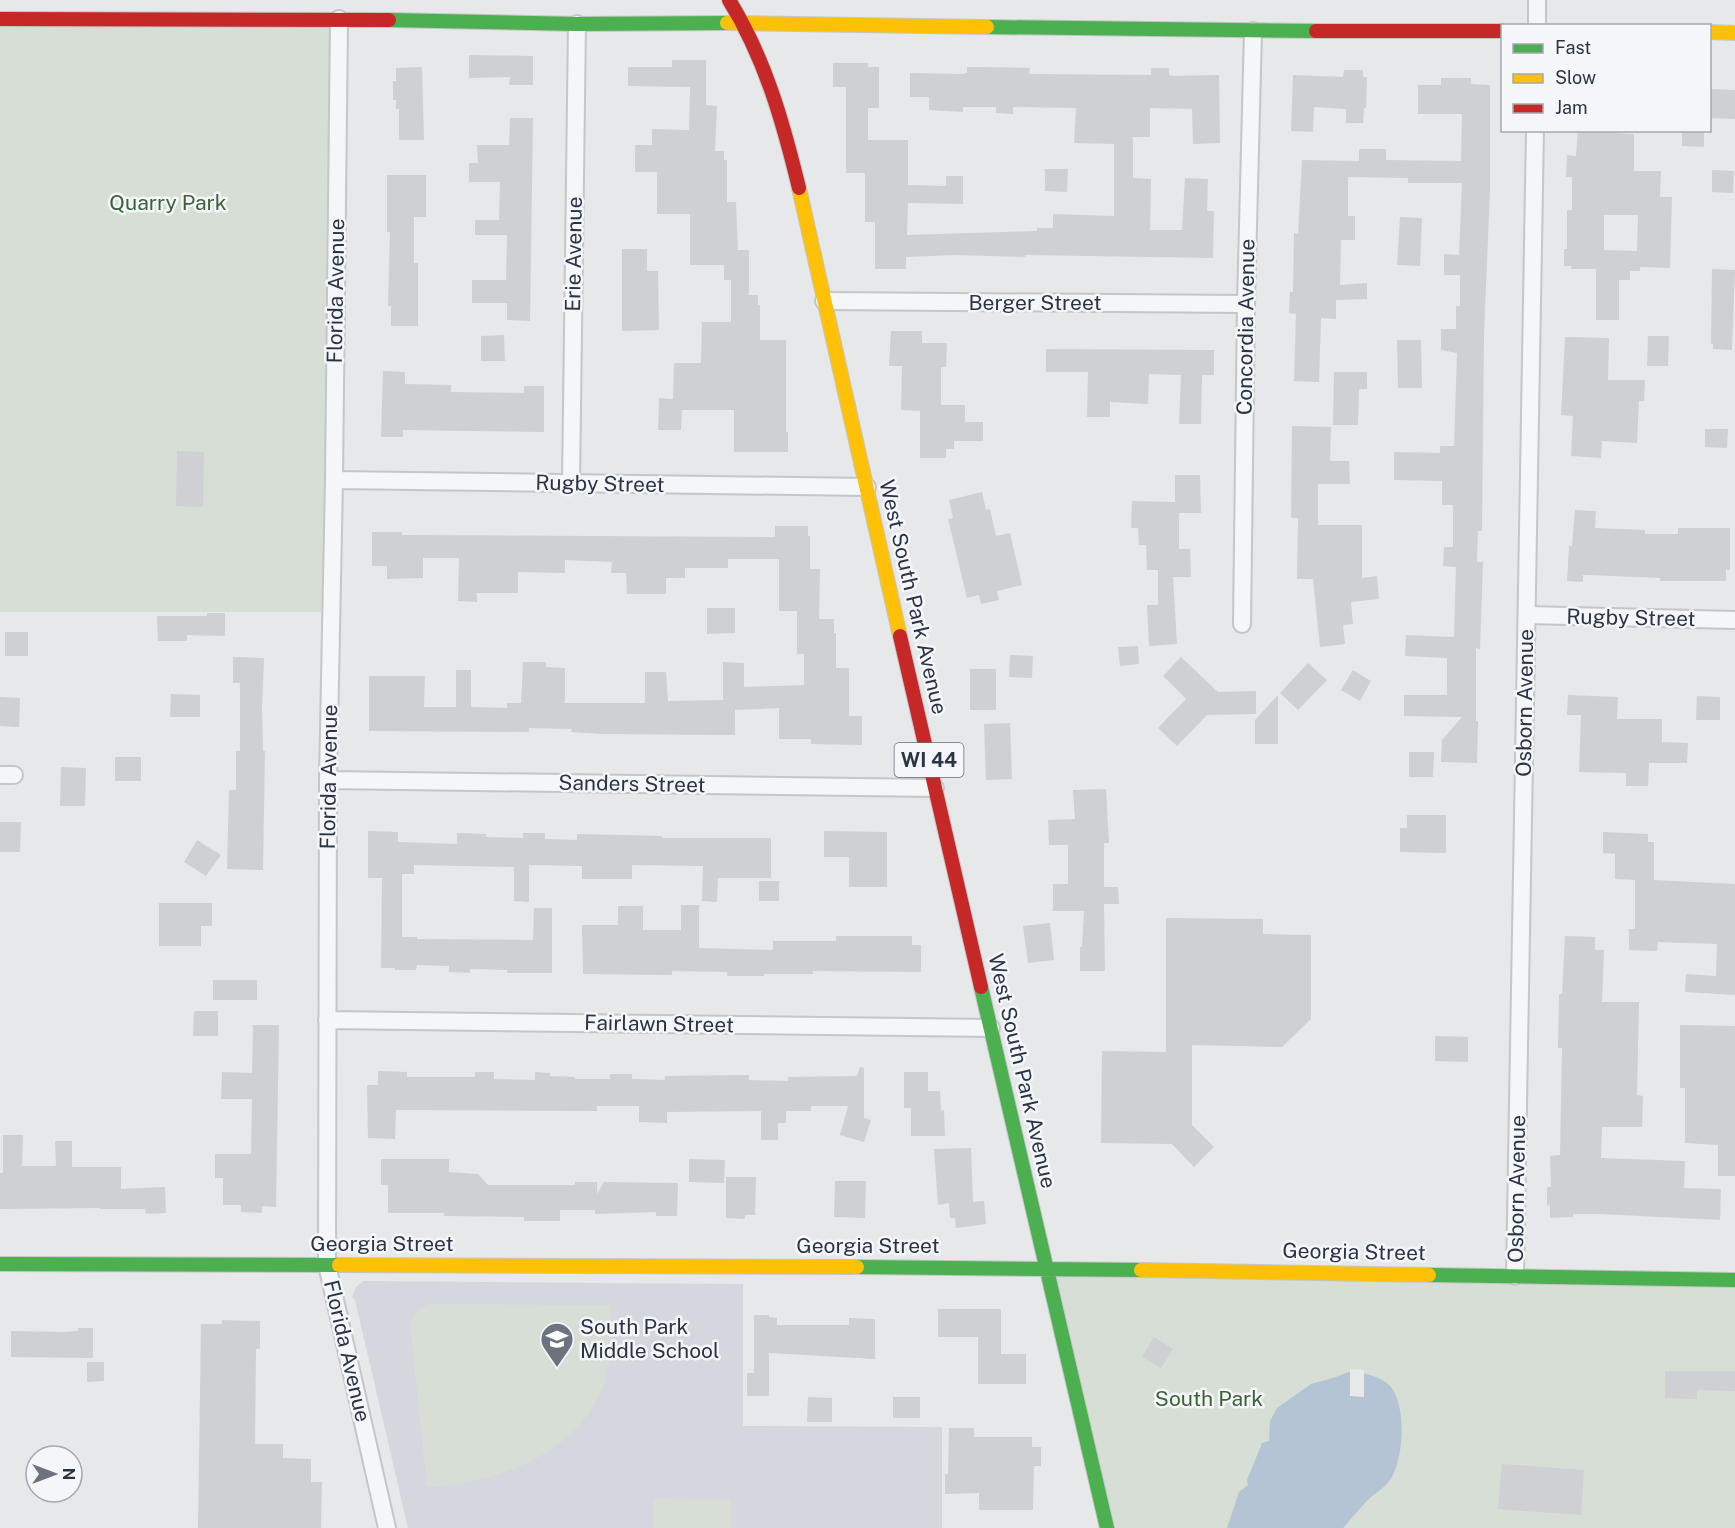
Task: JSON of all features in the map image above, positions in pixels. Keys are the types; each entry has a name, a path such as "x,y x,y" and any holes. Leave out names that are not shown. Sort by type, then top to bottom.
{"street":[{"name":"West South Park Avenue","path":"729,0 745,23 777,101 1107,1528"},
{"path":"1537,0 1537,24"},
{"path":"0,19 339,19 578,24 745,23 1501,31"},
{"name":"Florida Avenue","path":"339,19 328,780 327,1265 387,1528"},
{"name":"Erie Avenue","path":"571,484 578,24"},
{"name":"Concordia Avenue","path":"1242,624 1252,30"},
{"path":"1711,32 1735,33"},
{"name":"Osborn Avenue","path":"1515,1276 1535,132"},
{"name":"Berger Street","path":"824,302 1246,304"},
{"name":"Rugby Street","path":"334,480 867,487"},
{"name":"Rugby Street","path":"1527,615 1735,620"},
{"name":"Sanders Street","path":"328,780 935,789"},
{"name":"Fairlawn Street","path":"327,1020 991,1028"},
{"name":"Georgia Street","path":"0,1264 1046,1268 1735,1280"}],"shaded area":[{"name":"South Park Middle School","path":"363,1281 743,1284 743,1426 942,1427 942,1528 408,1528 355,1300 352,1297 356,1287"}],"green space":[{"name":"Quarry Park","path":"0,19 339,19 332,612 0,612"},
{"name":"South Park","path":"1046,1268 1735,1280 1735,1528 1106,1528"},
{"path":"428,1304 611,1305 609,1364 604,1383 592,1408 576,1429 555,1446 532,1460 480,1479 453,1485 427,1487 410,1325 416,1313"},
{"path":"654,1499 731,1500 731,1528 654,1528"}],"water":[{"path":"1348,1372 1369,1374 1383,1380 1398,1401 1402,1427 1400,1454 1390,1480 1343,1528 1227,1528 1239,1492 1248,1485 1247,1480 1262,1443 1269,1441 1270,1421 1277,1408 1311,1384"}],"pier":[{"path":"1350,1369 1364,1370 1364,1397 1350,1396"}],"building":[{"path":"469,55 533,56 533,85 509,85 510,77 469,78"},
{"path":"672,60 706,60 706,105 717,106 715,151 724,151 724,160 727,160 727,202 736,202 738,250 749,250 749,295 758,295 760,340 786,340 788,452 734,452 734,410 682,410 681,430 658,430 659,398 673,399 674,363 701,363 702,322 731,322 731,280 724,280 724,265 690,265 690,214 657,214 657,172 635,172 635,145 652,145 652,129 689,130 690,87 628,86 628,67 672,67"},
{"path":"833,63 868,63 868,67 879,67 879,108 868,108 868,140 908,140 908,185 946,186 946,176 963,176 963,204 908,203 907,235 1037,231 1037,228 1053,228 1053,214 1114,216 1114,144 1074,143 1076,108 1013,107 1013,114 996,113 996,107 963,107 963,112 929,110 929,97 910,97 910,73 962,74 967,73 967,67 983,67 1030,68 1029,74 1151,75 1151,68 1169,68 1169,75 1173,76 1219,75 1220,143 1193,144 1192,109 1150,108 1150,137 1133,137 1133,178 1151,179 1150,230 1182,230 1185,178 1208,179 1207,211 1214,211 1213,258 955,255 906,257 906,269 875,269 875,222 865,222 865,173 846,173 846,87 833,87"},
{"path":"422,67 424,140 399,140 399,109 396,109 396,100 393,100 396,68"},
{"path":"1344,70 1363,70 1363,77 1367,77 1363,123 1346,123 1346,109 1314,107 1313,132 1291,131 1293,75 1343,77"},
{"path":"1441,78 1471,78 1471,84 1490,85 1490,190 1484,334 1482,531 1478,531 1477,562 1483,562 1480,649 1476,648 1477,763 1441,762 1442,740 1462,717 1404,716 1404,695 1447,695 1447,658 1405,656 1406,635 1454,637 1456,567 1443,566 1444,547 1453,547 1453,505 1442,505 1442,481 1394,480 1394,452 1440,453 1440,446 1454,446 1457,353 1441,350 1441,329 1456,329 1456,306 1460,306 1460,275 1444,275 1444,254 1459,255 1462,183 1408,183 1408,178 1348,177 1348,216 1355,216 1355,240 1341,240 1340,285 1367,283 1367,299 1336,300 1336,319 1321,318 1319,382 1294,381 1296,314 1289,313 1290,292 1293,292 1294,233 1298,234 1302,160 1359,161 1359,149 1386,149 1386,160 1461,161 1462,114 1418,114 1418,85 1441,85"},
{"path":"1711,89 1735,90 1735,119 1711,118"},
{"path":"510,118 533,118 530,321 507,320 507,303 472,303 472,280 506,280 507,235 475,235 475,220 499,220 500,182 469,182 469,163 478,163 477,145 509,145"},
{"path":"1578,132 1634,134 1634,171 1661,171 1660,197 1672,197 1670,268 1640,267 1640,271 1630,271 1630,280 1619,280 1619,320 1596,320 1596,269 1571,269 1571,266 1564,266 1564,249 1567,249 1567,210 1572,210 1572,177 1566,177 1567,155 1576,156","holes":["1604,215 1638,215 1637,251 1604,250"]},
{"path":"1682,132 1704,132 1704,147 1682,146"},
{"path":"1045,169 1068,169 1067,192 1045,191"},
{"path":"1712,170 1734,171 1733,193 1712,192"},
{"path":"387,175 426,175 426,217 414,217 414,263 418,263 418,326 391,326 391,306 388,306 390,232 387,232"},
{"path":"1400,217 1422,218 1420,266 1397,265"},
{"path":"622,249 647,249 647,271 658,271 659,330 622,331"},
{"path":"1712,269 1735,270 1732,350 1713,349 1713,344 1711,344"},
{"path":"891,331 922,331 922,343 947,343 946,367 941,367 941,405 965,405 965,422 983,422 983,441 954,441 954,449 946,449 946,458 920,458 920,411 901,410 902,366 889,366"},
{"path":"504,335 505,361 481,361 481,336"},
{"path":"1648,336 1669,336 1668,366 1647,366"},
{"path":"1565,337 1609,338 1608,380 1645,380 1644,401 1639,401 1637,443 1602,441 1601,458 1571,456 1573,416 1561,415"},
{"path":"1397,340 1421,340 1422,388 1398,388"},
{"path":"1046,349 1214,350 1214,375 1202,375 1201,424 1179,424 1181,375 1149,374 1148,404 1110,402 1110,417 1087,417 1088,372 1046,372"},
{"path":"383,371 405,372 405,384 451,385 451,392 524,393 524,386 544,386 544,432 403,430 403,437 381,437"},
{"path":"1334,372 1367,372 1367,389 1359,389 1358,425 1333,425"},
{"path":"1292,426 1331,427 1330,461 1349,461 1350,484 1318,484 1318,525 1362,525 1362,578 1377,576 1379,599 1351,602 1353,624 1343,625 1345,644 1320,647 1313,579 1297,579 1298,518 1291,518"},
{"path":"1705,429 1728,429 1727,448 1705,447"},
{"path":"177,451 204,452 203,507 176,506"},
{"path":"1175,475 1200,475 1201,513 1179,513 1179,549 1190,549 1191,577 1173,577 1177,644 1149,646 1147,605 1158,605 1158,570 1147,570 1146,545 1139,545 1138,528 1131,528 1132,501 1175,502"},
{"path":"982,492 986,510 990,509 996,536 1010,533 1022,585 997,591 999,600 981,604 979,595 967,598 948,519 953,518 949,500"},
{"path":"1575,510 1596,511 1595,528 1645,530 1645,534 1678,534 1678,528 1730,528 1730,570 1726,570 1726,581 1660,581 1660,578 1583,575 1583,582 1567,581 1569,546 1572,546"},
{"path":"775,526 808,526 810,569 820,569 819,619 834,619 836,668 849,668 849,716 862,716 862,745 811,744 811,739 779,739 779,708 735,710 735,735 604,734 571,732 572,729 529,728 529,732 369,731 369,676 425,676 424,707 456,707 456,670 471,670 471,707 507,708 507,703 521,703 523,662 546,662 546,667 565,668 565,703 645,703 645,672 666,672 668,701 723,700 723,662 744,663 744,687 804,685 804,654 797,654 797,611 779,611 779,559 728,559 728,568 685,568 685,578 666,578 666,594 627,594 626,573 611,573 612,562 565,560 565,573 518,572 518,593 477,593 477,602 458,601 459,558 423,558 423,578 387,579 387,566 372,566 372,532 402,532 402,535 775,537"},
{"path":"707,608 735,608 735,633 707,634"},
{"path":"207,613 225,613 225,636 187,635 187,641 158,641 157,616 207,616"},
{"path":"5,632 28,632 28,656 5,656"},
{"path":"1138,646 1139,664 1120,666 1118,647"},
{"path":"1010,655 1033,656 1032,678 1009,677"},
{"path":"233,657 264,658 263,870 227,869 229,790 236,790 236,751 240,751 240,683 233,683"},
{"path":"1181,657 1218,692 1256,691 1256,714 1207,715 1177,746 1158,728 1186,699 1163,676"},
{"path":"1308,663 1327,680 1298,710 1280,693"},
{"path":"970,669 996,669 996,710 970,710"},
{"path":"1353,670 1371,681 1360,701 1341,690"},
{"path":"171,694 200,695 200,717 170,717"},
{"path":"1278,695 1278,744 1255,744 1255,720"},
{"path":"1568,695 1618,697 1617,719 1662,719 1662,742 1688,743 1687,763 1649,763 1648,786 1626,786 1626,773 1579,772 1581,715 1567,715"},
{"path":"1697,696 1720,697 1720,720 1696,720"},
{"path":"0,697 20,698 19,727 0,726"},
{"path":"1010,723 1012,779 986,780 984,724"},
{"path":"1409,752 1434,752 1433,777 1409,777"},
{"path":"115,757 141,757 141,781 115,781"},
{"path":"61,767 86,768 85,806 60,806"},
{"path":"1106,789 1109,843 1104,843 1104,887 1118,887 1119,904 1104,904 1105,971 1080,971 1084,911 1053,911 1053,884 1068,884 1068,845 1049,845 1048,820 1075,819 1073,790"},
{"path":"1407,815 1446,815 1446,853 1400,852 1400,828 1407,828"},
{"path":"0,822 21,822 20,852 0,852"},
{"path":"368,831 398,832 398,842 457,844 457,833 523,838 523,833 545,833 545,839 577,840 577,834 662,836 662,838 771,838 771,878 718,878 717,902 702,901 703,866 632,865 632,879 582,879 582,866 529,865 529,902 514,901 514,867 414,865 414,874 402,874 402,937 533,940 534,908 552,908 552,973 507,973 507,970 470,969 470,973 449,972 449,966 417,965 416,970 395,970 395,968 381,968 382,878 368,878"},
{"path":"824,831 887,832 887,887 849,887 849,857 824,857"},
{"path":"1603,832 1648,834 1648,842 1654,842 1654,880 1735,884 1735,995 1685,992 1686,974 1716,976 1717,944 1658,942 1657,951 1629,950 1629,929 1635,929 1635,880 1615,879 1615,854 1603,853"},
{"path":"197,840 221,855 206,876 184,862"},
{"path":"759,881 779,881 779,901 759,901"},
{"path":"159,903 212,903 212,926 201,926 201,946 159,946"},
{"path":"681,905 699,905 699,948 773,950 773,941 836,941 836,936 912,936 912,945 921,945 921,972 813,971 813,974 764,974 764,976 727,976 727,972 672,971 672,975 583,974 582,925 618,925 618,906 643,906 643,930 681,930"},
{"path":"1166,918 1263,919 1263,934 1311,935 1311,1019 1282,1047 1192,1045 1192,1125 1214,1147 1194,1167 1172,1144 1101,1143 1102,1051 1166,1052"},
{"path":"1050,923 1054,960 1028,963 1023,926"},
{"path":"1565,936 1595,937 1595,950 1604,950 1602,1002 1639,1002 1637,1095 1643,1096 1642,1127 1602,1127 1601,1158 1685,1161 1684,1188 1721,1189 1720,1220 1600,1214 1573,1214 1573,1217 1550,1218 1550,1205 1547,1206 1547,1187 1551,1187 1550,1156 1560,1155 1562,1048 1558,1048 1559,994 1562,994"},
{"path":"213,980 257,980 257,1000 213,1000"},
{"path":"194,1011 218,1011 218,1036 193,1036"},
{"path":"253,1025 279,1025 276,1207 262,1206 262,1213 241,1212 241,1205 223,1205 223,1178 215,1178 215,1154 251,1154 252,1099 221,1099 222,1072 252,1073"},
{"path":"1680,1025 1735,1026 1735,1176 1718,1176 1718,1145 1685,1143 1685,1088 1680,1088"},
{"path":"1435,1036 1468,1037 1468,1062 1435,1061"},
{"path":"860,1067 864,1068 864,1118 871,1120 864,1142 840,1135 848,1106 811,1106 811,1111 786,1111 786,1123 778,1123 778,1140 761,1140 761,1111 667,1112 667,1123 639,1122 639,1106 597,1106 597,1111 396,1110 395,1139 368,1138 367,1085 378,1085 378,1071 407,1072 407,1077 475,1077 475,1072 494,1072 494,1079 535,1080 535,1072 550,1073 550,1076 575,1077 575,1079 610,1079 610,1074 632,1074 632,1079 665,1080 665,1076 749,1075 749,1080 788,1081 788,1077 857,1076"},
{"path":"904,1072 928,1072 928,1091 940,1091 941,1111 944,1110 945,1136 911,1136 911,1108 904,1108"},
{"path":"3,1135 23,1135 22,1166 56,1166 55,1141 72,1141 72,1167 121,1167 121,1189 165,1187 166,1213 146,1214 145,1209 0,1209"},
{"path":"971,1148 973,1202 984,1201 986,1224 956,1228 955,1218 950,1218 949,1203 938,1205 934,1149"},
{"path":"381,1159 449,1159 449,1172 478,1174 488,1185 575,1185 575,1182 597,1182 597,1194 604,1182 678,1183 677,1216 656,1216 656,1212 595,1214 595,1210 560,1210 560,1221 524,1221 524,1217 388,1213 388,1185 381,1185"},
{"path":"689,1159 725,1160 724,1183 689,1182"},
{"path":"726,1177 756,1177 755,1215 745,1215 745,1219 726,1218"},
{"path":"835,1181 866,1181 865,1218 834,1217"},
{"path":"938,1309 1001,1309 1001,1354 1026,1354 1026,1384 978,1384 978,1337 938,1337"},
{"path":"754,1315 769,1315 769,1317 777,1318 777,1325 849,1325 849,1318 875,1319 875,1359 769,1353 769,1396 747,1396 747,1373 754,1373"},
{"path":"222,1320 260,1321 260,1349 256,1349 255,1444 283,1444 283,1458 311,1459 311,1482 322,1482 321,1528 198,1528 201,1324 222,1324"},
{"path":"78,1328 93,1328 93,1358 11,1357 11,1331 64,1332 78,1331"},
{"path":"1154,1337 1173,1349 1161,1368 1142,1357"},
{"path":"87,1362 104,1362 104,1381 87,1382"},
{"path":"1665,1371 1735,1371 1735,1391 1697,1390 1697,1399 1665,1398"},
{"path":"808,1397 832,1398 832,1422 807,1422"},
{"path":"893,1397 920,1397 920,1418 893,1418"},
{"path":"949,1428 974,1428 974,1437 1032,1437 1032,1447 1041,1447 1041,1466 1034,1466 1033,1510 979,1510 979,1493 945,1494"},
{"path":"1502,1464 1584,1470 1581,1515 1498,1509"}],"traffic: fast":[{"path":"389,20 577,24 727,23"},
{"path":"987,27 1316,31"},
{"path":"981,987 1107,1528"},
{"path":"0,1264 339,1265"},
{"path":"857,1267 1141,1270"},
{"path":"1429,1275 1735,1280"}],"traffic: slow":[{"path":"727,23 987,27"},
{"path":"1711,32 1735,33"},
{"path":"799,188 900,636"},
{"path":"339,1265 857,1267"},
{"path":"1141,1270 1429,1275"}],"traffic: jam":[{"path":"729,0 753,45 772,91 799,188"},
{"path":"0,19 389,20"},
{"path":"1316,31 1501,31"},
{"path":"900,636 981,987"}],"place":[{"name":"South Park Middle School","path":"557,1368"}]}
